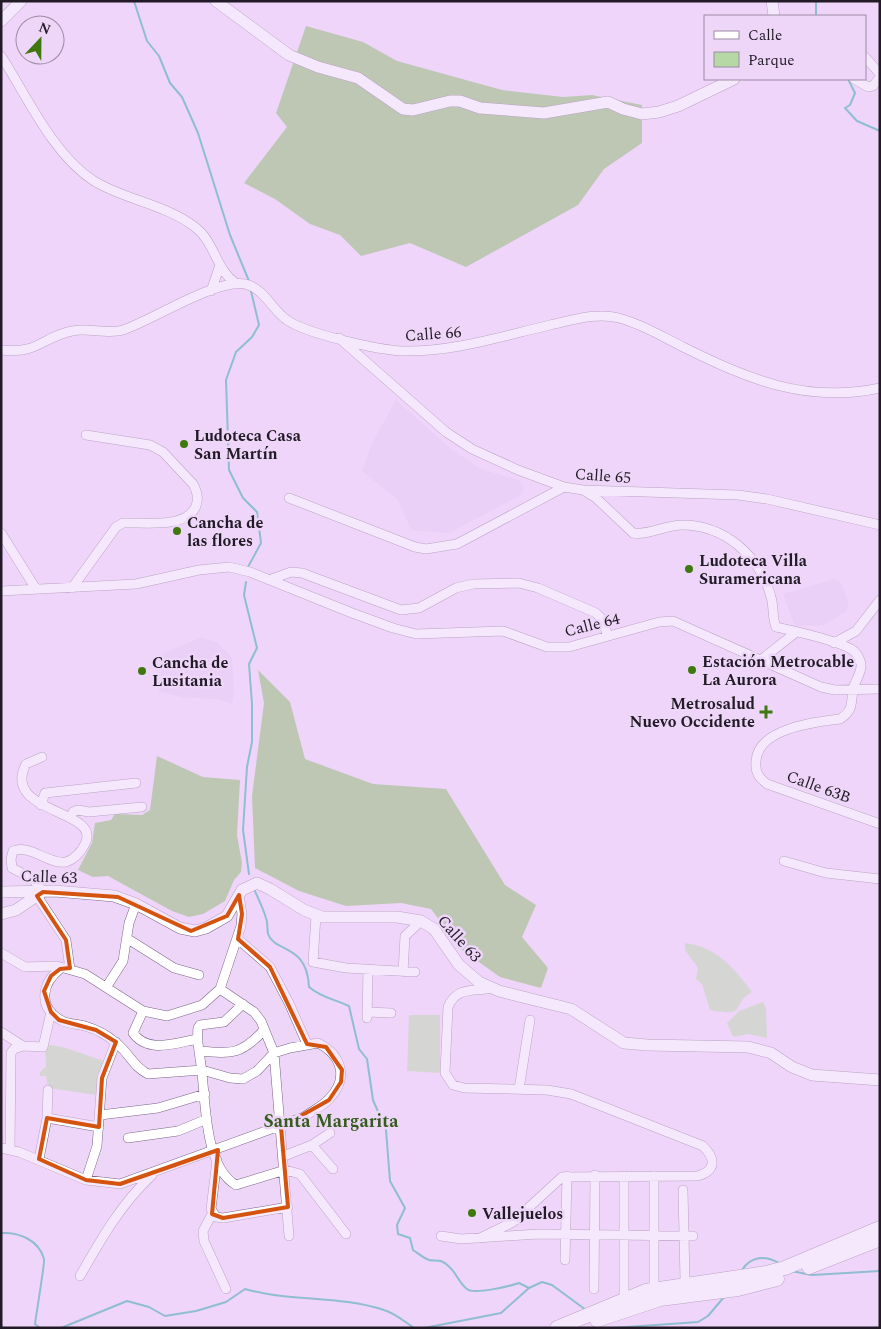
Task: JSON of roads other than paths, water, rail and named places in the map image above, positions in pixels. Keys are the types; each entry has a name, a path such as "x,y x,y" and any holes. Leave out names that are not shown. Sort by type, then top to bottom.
{"highway":[{"path":"578,1328 629,1308 660,1299 768,1282 880,1228"},
{"path":"559,1327 646,1291 766,1273 880,1240"}],"main road":[{"path":"1,21 21,1"},
{"path":"216,1 288,55 318,67 358,78 403,109 413,110 450,100 460,100 480,108 544,113 608,102 623,109 642,114 659,112 678,106 732,80"},
{"path":"772,1 774,15"},
{"name":"Calle 63","path":"1,892 108,895 136,904 180,928 195,931 206,928 227,916 245,888 257,883 316,916 339,919 397,917 420,921 434,929 453,957 468,973 491,988 570,1010 624,1043 748,1047 771,1053 797,1069 812,1075 880,1080"},
{"path":"1,914 16,910 40,894"}],"street":[{"path":"1,56 56,143 84,174 110,190 182,219 195,227 207,238 226,276 237,284"},
{"path":"856,80 868,87 873,86 880,76 866,58"},
{"path":"211,291 220,265"},
{"path":"1,350 28,350 74,331 121,330 211,291 237,284"},
{"name":"Calle 66","path":"237,284 253,287 290,322 307,331 402,351 447,348 578,319 607,316 620,318 646,328 726,369 764,383 806,392 836,394 856,393 880,388"},
{"name":"Calle 65","path":"339,338 446,432 472,449 564,488 738,495 767,499 880,526"},
{"path":"72,588 116,527 123,523 180,522 192,514 197,501 196,489 193,484 163,452 150,445 86,435"},
{"path":"542,479 544,486 542,499"},
{"path":"289,498 415,547 426,549 457,544 564,488"},
{"path":"583,490 596,498 633,533 639,534 665,527 691,525 708,529 728,538 751,556 758,567 772,598 773,619 776,627 834,642 854,651"},
{"path":"1,533 36,589"},
{"name":"Calle 64","path":"1,590 136,584 199,570 230,568 250,572 393,628 416,634 503,631 538,644 569,647 659,622 674,621 821,687 834,690 880,689"},
{"path":"269,580 291,572 302,573 401,610 419,608 448,591 465,586 528,585 596,613 601,618 608,636"},
{"path":"834,642 856,631 880,600"},
{"path":"853,690 861,665 854,651 856,631"},
{"path":"762,659 795,633"},
{"name":"Calle 63B","path":"853,690 852,708 846,715 840,719 785,729 764,745 756,756 756,768 759,776 767,784 880,824"},
{"path":"42,756 26,764 20,779 22,787 41,806 70,818 82,825 88,833 85,844 72,860 56,862 18,850 12,856 12,868 33,879 66,940 70,969"},
{"path":"41,806 45,793 136,783"},
{"path":"70,818 73,812 78,810 89,812 142,807"},
{"path":"784,861 826,873 880,879"},
{"path":"1,953 15,963 25,967 57,966 85,974 143,1011 167,1016 202,1005 220,989 238,939 242,914 239,895"},
{"path":"106,986 122,966 128,939 129,923 136,904"},
{"path":"316,916 313,962 346,968 415,972"},
{"path":"403,972 405,936 420,921"},
{"path":"128,939 174,968 199,975"},
{"path":"238,939 270,967 289,1003 307,1044"},
{"path":"50,1012 43,1047 23,1046 14,1049 12,1053 6,1149 39,1159 86,1180 120,1184 215,1156 304,1117 329,1100 340,1082 342,1070 334,1054 318,1043 274,1053 257,1071 244,1079 230,1078 202,1070 148,1074 140,1071 116,1042 96,1030 59,1020 50,1012 46,1005 44,991 51,976 60,968"},
{"path":"368,970 367,1015 391,1013"},
{"path":"480,1238 513,1222 554,1182 567,1176 697,1176 706,1174 712,1169 713,1162 710,1153 703,1146 571,1094 547,1090 459,1088 450,1083 445,1073 446,1016 450,1003 462,991 491,988"},
{"path":"220,989 254,1012 274,1053 284,1156 289,1236"},
{"path":"243,1004 224,1022 198,1028 197,1039 207,1119 215,1156 223,1174 236,1185 285,1170 300,1174 346,1234"},
{"path":"143,1011 133,1033 144,1043 158,1046 197,1039"},
{"path":"519,1089 530,1020"},
{"path":"200,1051 233,1053 244,1050 264,1030"},
{"path":"1,1032 23,1046"},
{"path":"86,1180 94,1156 99,1127 102,1078 116,1042"},
{"path":"39,1159 47,1118 48,1090"},
{"path":"100,1115 158,1108 205,1094"},
{"path":"47,1118 99,1127"},
{"path":"128,1138 178,1131 207,1119"},
{"path":"284,1156 312,1145 330,1133"},
{"path":"312,1145 333,1169"},
{"path":"215,1156 212,1214 203,1231 204,1241 226,1289"},
{"path":"80,1276 118,1213 136,1190 153,1173"},
{"path":"594,1290 596,1175"},
{"path":"565,1260 567,1176"},
{"path":"624,1176 624,1293"},
{"path":"654,1176 654,1285"},
{"path":"683,1190 682,1236 685,1280"},
{"path":"212,1214 223,1218 288,1206"},
{"path":"441,1236 461,1240 538,1234 693,1236"}],"waterway":[{"path":"134,1 147,41 159,56 170,83 182,97 198,133 230,235 249,281"},
{"path":"816,1 816,15"},
{"path":"848,80 855,93 850,105 845,108 857,121 880,131"},
{"path":"248,567 261,543 257,512 243,498 229,470 226,380 236,352 252,337 259,325 251,291"},
{"path":"246,582 244,595 257,648 249,664 252,742 247,767 243,830 249,874"},
{"path":"254,889 267,920 268,934 272,940 297,956 303,963 309,987 323,996 349,1006 359,1049 367,1059 373,1100 386,1130 390,1181 405,1208 397,1225 398,1234 410,1238 413,1250 423,1257 429,1260 441,1261 450,1267 461,1283 471,1291 484,1291 519,1283 529,1288"},
{"path":"1,1233 15,1234 27,1238 38,1247 44,1259 35,1324 40,1328"},
{"path":"742,1270 750,1262 759,1258 774,1260 779,1263"},
{"path":"791,1271 812,1275 880,1271"},
{"path":"424,1328 501,1313 529,1288 542,1282 552,1285 586,1310"},
{"path":"61,1328 127,1301 149,1307 165,1316 196,1311 226,1302 245,1289 279,1296 367,1305 392,1313 414,1328"},
{"path":"613,1328 698,1322 708,1316 724,1297"}],"place":[{"name":"Ludoteca Casa San Martín","path":"184,444"},
{"name":"Cancha de las flores","path":"177,531"},
{"name":"Ludoteca Villa Suramericana","path":"689,569"},
{"name":"Estación Metrocable La Aurora","path":"692,670"},
{"name":"Cancha de Lusitania","path":"142,671"},
{"name":"Metrosalud Nuevo Occidente","path":"766,712"},
{"name":"Vallejuelos","path":"472,1213"}],"district":[{"name":"Santa Margarita","path":"331,1121"}]}
